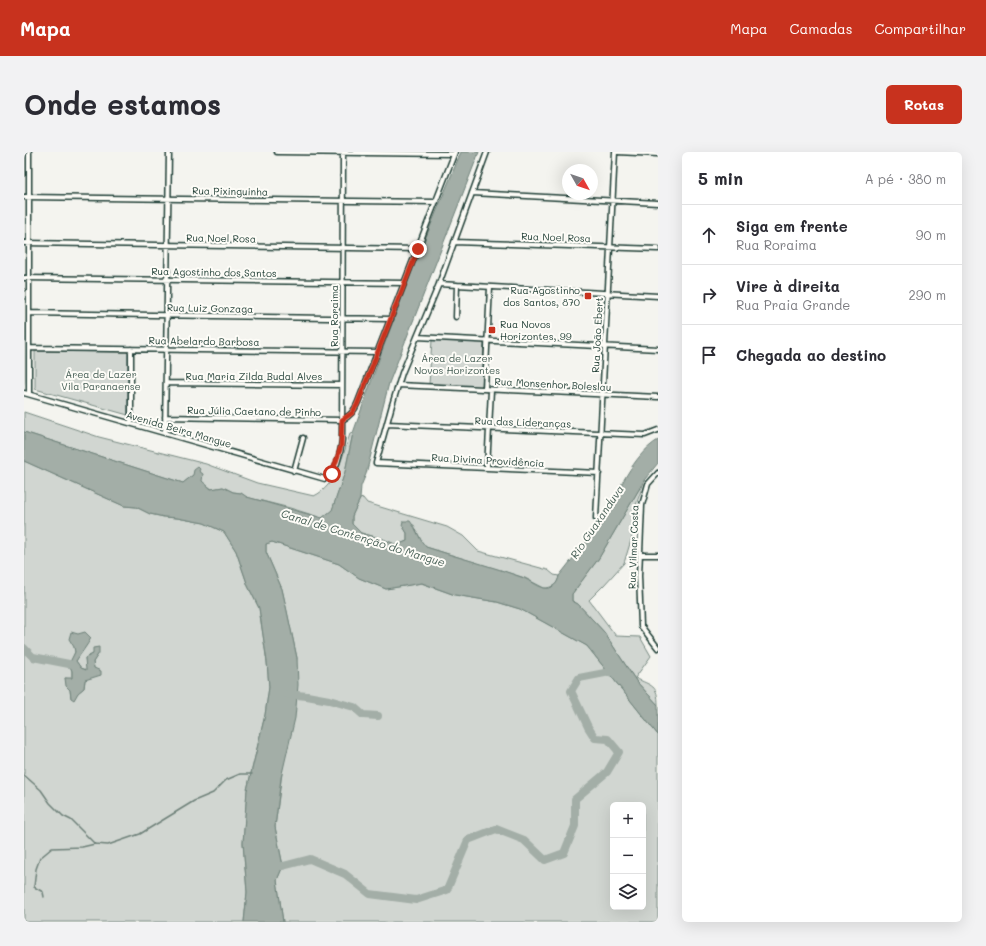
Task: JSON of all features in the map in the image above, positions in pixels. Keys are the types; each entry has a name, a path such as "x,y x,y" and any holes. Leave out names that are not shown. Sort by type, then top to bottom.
{"street":[{"path":"29,152 29,394"},
{"path":"165,433 169,152"},
{"path":"277,152 455,153 355,408 350,416 342,420"},
{"name":"Rua Roraima","path":"329,478 332,474 342,440 343,152"},
{"path":"386,424 404,367 439,284 487,152"},
{"path":"616,152 658,154"},
{"name":"Rua João Ebert","path":"596,518 612,200 616,152"},
{"path":"472,193 658,203"},
{"name":"Rua Pixinguinha","path":"24,197 436,202"},
{"name":"Rua Noel Rosa","path":"454,242 658,249"},
{"name":"Rua Noel Rosa","path":"24,243 418,249"},
{"name":"Rua Agostinho dos Santos","path":"24,278 404,283"},
{"path":"439,284 658,296"},
{"path":"456,317 457,285"},
{"path":"485,389 490,287"},
{"name":"Rua Luiz Gonzaga","path":"29,313 390,319"},
{"path":"417,337 658,349"},
{"name":"Rua Abelardo Barbosa","path":"29,348 378,352"},
{"path":"131,349 131,424"},
{"name":"Rua Maria Zilda Budal Alves","path":"166,383 342,384"},
{"name":"Rua Monsenhor Boleslau","path":"398,385 658,397"},
{"path":"487,468 491,390"},
{"name":"Avenida Beira Mangue","path":"24,392 325,480 329,478"},
{"name":"Rua Júlia Caetano de Pinho","path":"165,417 342,420"},
{"name":"Rua das Lideranças","path":"386,424 645,435 658,430"},
{"name":"Rua Divina Providência","path":"386,424 376,463 599,473"},
{"path":"294,471 303,438"},
{"name":"Rua Vilmar Costa","path":"658,473 648,484 644,496 641,513 640,555 641,626 658,648"},
{"path":"640,555 658,555"}],"shaded area":[{"path":"24,316 27,379 24,385"}],"green space":[{"name":"Área de Lazer Novos Horizontes","path":"432,340 484,342 482,387 429,384"},
{"name":"Área de Lazer Vila Paranaense","path":"35,351 128,352 128,415 35,389"},
{"path":"24,412 99,437 206,464 257,483 314,496 322,491 333,478 338,469 350,434 353,433 345,472 332,511 322,518 246,497 241,493 233,492 223,487 212,489 193,475 183,483 24,432"},
{"path":"24,461 124,506 136,507 150,514 164,517 204,523 224,532 236,551 248,586 259,608 269,687 265,715 247,790 243,843 247,892 244,922 24,922","holes":["87,645 83,648 76,661 81,668 87,670 85,658 99,653 93,662 94,668 85,680 84,688 71,698 70,690 65,678 72,679 70,664 75,652 74,647"]},
{"path":"645,479 636,505 632,537 624,563 589,600 616,636 640,637 651,656 635,678 653,687 657,693 658,705 636,681 604,632 578,604 572,601 572,594 599,558"},
{"path":"363,498 367,503 447,527 463,536 478,551 548,570 554,575 559,576 558,579 554,585 544,588 525,578 426,547 423,545 414,525 402,525 407,533 407,541 397,545 383,539 361,533 352,524 352,516 360,499"},
{"path":"272,542 339,564 359,578 386,589 421,583 455,595 497,602 520,609 587,646 658,735 658,922 283,922 277,880 283,866 275,827 297,658 282,589 266,552 266,544"}],"water":[{"name":"Canal de Contenção do Mangue","path":"461,152 479,152 389,383 366,474 361,486 360,499 352,516 352,524 361,533 383,539 397,545 407,541 407,533 402,525 403,521 410,521 426,547 524,578 544,588 550,588 556,583 559,576 600,524 600,520 604,517 633,465 649,447 658,440 658,463 645,479 599,558 572,594 572,601 578,604 604,632 636,681 658,705 658,735 587,646 520,609 497,602 455,595 422,583 386,589 359,578 339,564 272,542 266,544 266,552 282,589 287,611 297,658 298,685 295,718 281,778 275,827 283,866 277,880 283,922 244,922 247,892 243,843 247,790 265,715 269,687 259,608 248,586 236,551 224,532 204,523 164,517 150,514 136,507 124,506 24,461 24,432 183,483 193,475 194,470 198,467 200,469 199,471 203,474 202,481 211,489 223,487 233,492 241,493 247,497 322,518 332,510 345,472 353,433 382,351 414,266"},
{"path":"71,632 78,634 85,632 91,638 76,661 81,668 86,670 85,658 93,654 93,648 99,647 99,653 93,662 94,668 101,671 101,675 85,680 84,688 78,693 74,700 71,698 70,690 66,686 65,678 72,678 72,671 69,664 75,652 69,639"}],"waterway":[{"path":"24,648 33,657 69,664"},
{"path":"273,866 283,866 310,859 345,874 370,894 416,900 447,890 468,840 496,829 524,840 545,860 564,853 575,826 575,799 607,772 619,752 608,739 595,738 588,727 571,691 579,678 618,669"},
{"path":"287,694 329,700 354,707 363,715 378,716"},
{"path":"95,844 108,845 140,834 194,801 213,793 226,780 240,774 252,774"},
{"path":"24,775 41,790 50,803 63,816 71,820 95,844 82,847 52,848 40,858 36,869 34,887 43,892 44,897"}],"place":[{"name":"Rua Agostinho dos Santos, 870","path":"588,296"},
{"name":"Rua Novos Horizontes, 99","path":"492,330"}],"route":[{"path":"332,474 341,446 342,420 348,417 357,405 418,249"}],"water label":[{"name":"Rio Guaxanduva","path":"597,522"}]}
